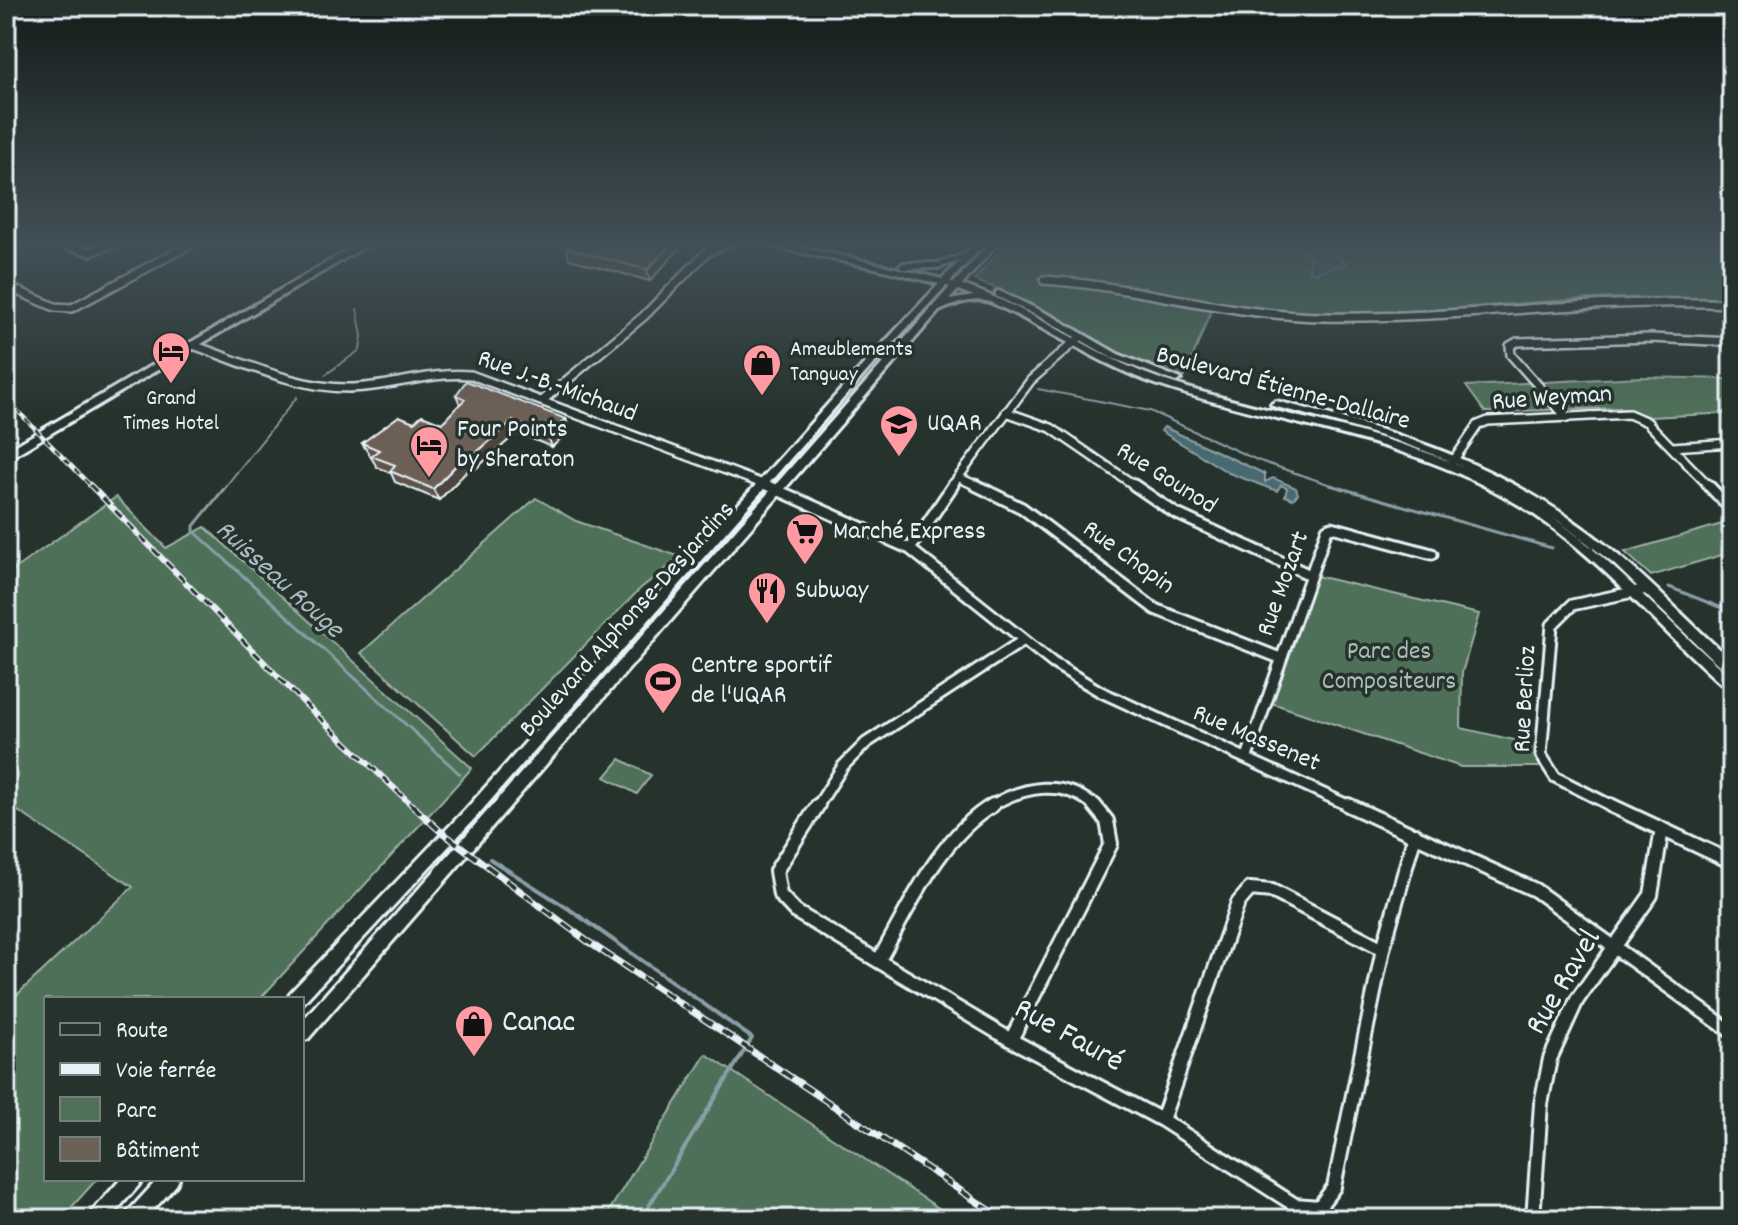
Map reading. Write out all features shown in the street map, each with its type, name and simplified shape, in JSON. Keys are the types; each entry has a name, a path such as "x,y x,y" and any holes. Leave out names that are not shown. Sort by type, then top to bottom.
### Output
{"main road":[{"path":"6,456 269,300"},
{"name":"Boulevard Alphonse-Desjardins","path":"304,1031 935,300"},
{"name":"Boulevard Alphonse-Desjardins","path":"298,997 933,312 940,300"},
{"path":"933,312 960,300"},
{"name":"Boulevard Étienne-Dallaire","path":"993,300 1077,340"},
{"name":"Boulevard Étienne-Dallaire","path":"1009,300 1029,307 1116,366 1165,384 1454,460 1552,510 1647,589 1732,669"},
{"name":"Boulevard Étienne-Dallaire","path":"1454,460 1545,517 1732,685"},
{"path":"97,1219 131,1181"},
{"path":"133,1219 168,1181"}],"street":[{"path":"39,300 55,307 72,308 87,300"},
{"path":"542,401 660,300"},
{"path":"1194,300 1315,317 1374,317 1659,301 1732,304"},
{"path":"1567,418 1511,355 1510,346 1517,342 1603,339 1732,342"},
{"path":"910,549 1037,373 1077,340"},
{"name":"Rue J.-B.-Michaud","path":"193,345 332,387 365,387 459,373 771,487"},
{"name":"Rue Gounod","path":"1006,412 1051,428 1175,513 1308,574"},
{"name":"Rue Weyman","path":"1454,460 1482,422 1637,416 1672,447 1732,510"},
{"path":"1672,447 1732,443"},
{"name":"Rue Chopin","path":"960,478 1022,508 1155,609 1280,658"},
{"name":"Rue Massenet","path":"771,487 910,549 1024,640 1101,692 1535,890 1732,1032"},
{"name":"Rue Mozart","path":"1247,757 1308,574 1327,529 1332,527 1432,554"},
{"name":"Rue Berlioz","path":"1647,589 1572,605 1552,625 1541,755 1555,777 1732,862"},
{"name":"Rue Fauré","path":"1024,640 866,743 843,766 776,871 780,895 796,912 1011,1040 1162,1120 1295,1205 1319,1207 1334,1187 1383,949 1415,834"},
{"path":"879,960 954,839 971,821 1022,787 1059,786 1085,798 1106,817 1112,831 1111,844 1011,1040"},
{"name":"Rue Ravel","path":"1533,1219 1541,1112 1550,1057 1559,1034 1652,893 1662,829"},
{"path":"1162,1120 1238,903 1250,889 1272,891 1383,949"}],"green space":[{"path":"1010,300 1568,300 1343,313 1279,311 1214,304 1183,381 1128,362"},
{"path":"1641,377 1732,379 1732,413 1650,417 1620,408 1485,412 1466,386"},
{"path":"116,497 166,548 205,527 472,768 262,997 44,997 44,1181 95,1181 61,1219 16,1219 6,1210 6,1005 133,887 6,803 6,575"},
{"path":"536,498 576,521 681,557 641,588 476,756 361,653"},
{"path":"1732,521 1732,552 1651,576 1625,552"},
{"name":"Parc des Compositeurs","path":"1308,574 1479,614 1462,673 1461,728 1541,746 1546,767 1461,767 1266,701"},
{"path":"620,759 651,775 637,794 605,777"},
{"path":"706,1054 955,1219 604,1219"}],"water":[{"path":"1164,427 1265,474 1265,482 1273,478 1296,488 1298,494 1293,499 1285,496 1287,488 1281,485 1277,491 1229,473 1161,431"}],"building":[{"path":"466,381 566,419 548,436 513,421 470,458 465,456 433,489 390,471 395,465 371,456 379,450 362,443 399,416 414,422 422,415 442,423 465,399 456,395"}],"waterway":[{"name":"Ruisseau Rouge","path":"325,375 360,350 362,336 357,309"},
{"path":"1038,389 1150,411 1257,460 1337,487"},
{"name":"Ruisseau Rouge","path":"225,487 297,397"},
{"name":"Ruisseau Rouge","path":"227,485 194,526 194,531 460,774"},
{"path":"1330,485 1337,487"},
{"path":"1337,487 1552,548"},
{"path":"1669,587 1732,612"},
{"name":"Ruisseau Rouge","path":"490,859 569,909 752,1038 641,1219"}],"railway":[{"path":"6,399 92,487"},
{"path":"90,485 304,703 414,807"},
{"path":"412,805 439,830 587,941 1003,1219"}],"place":[{"name":"Grand Times Hotel","path":"171,385"},
{"name":"Ameublements Tanguay","path":"762,397"},
{"name":"UQAR","path":"899,458"},
{"name":"Four Points by Sheraton","path":"429,479"},
{"name":"Marché Express","path":"805,566"},
{"name":"Subway","path":"767,625"},
{"name":"Centre sportif de l'UQAR","path":"663,715"},
{"name":"Canac","path":"474,1058"}]}
